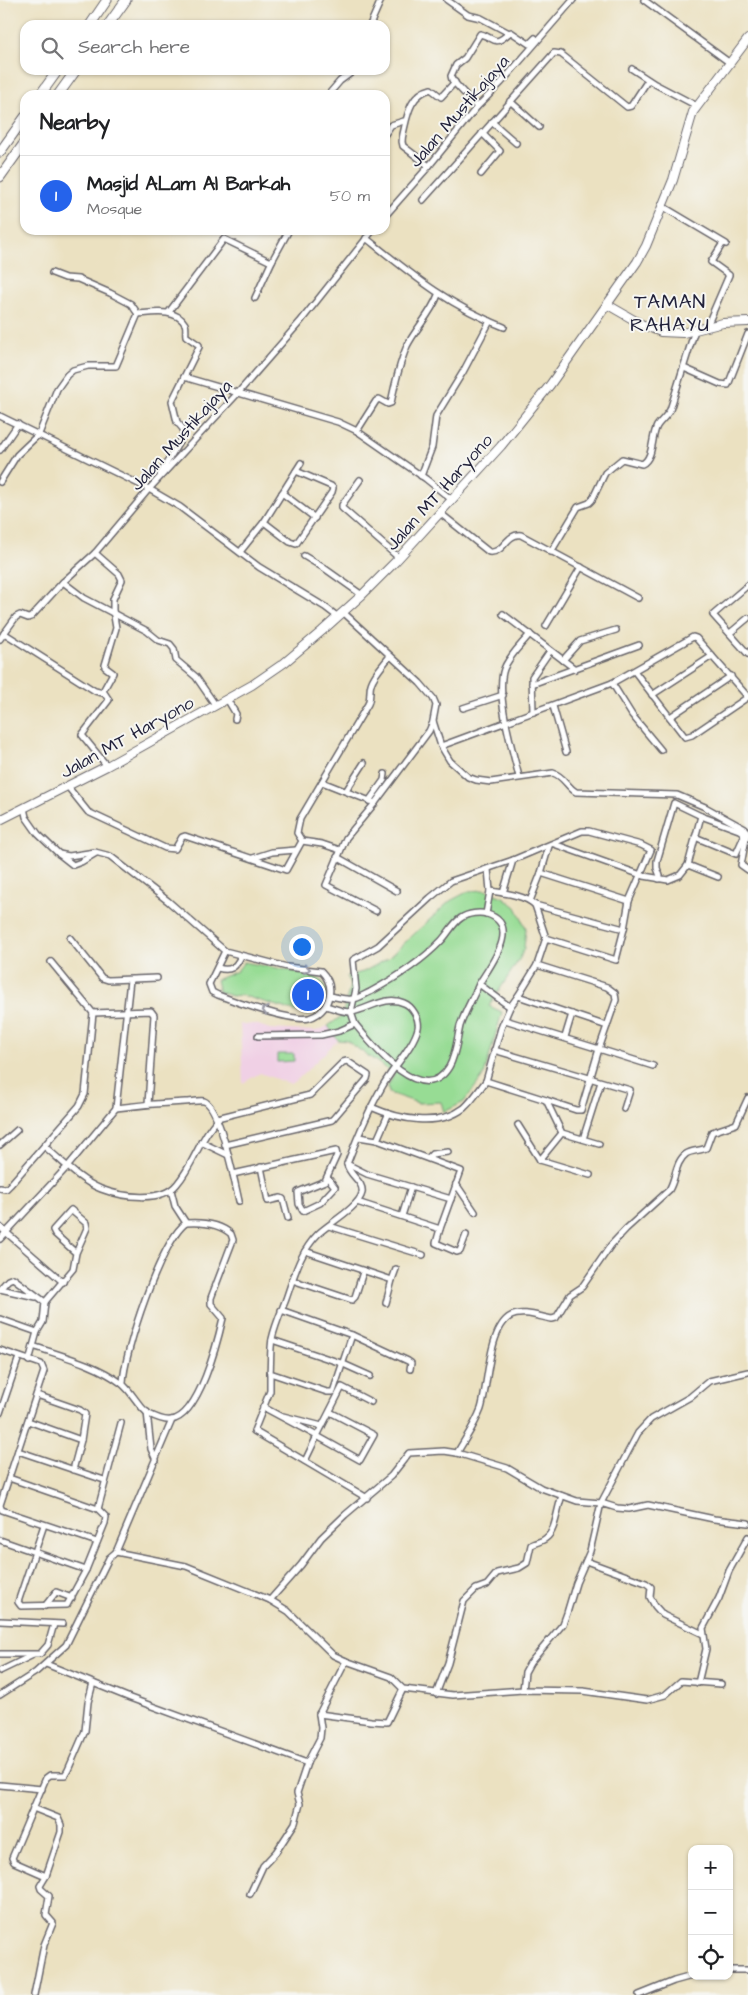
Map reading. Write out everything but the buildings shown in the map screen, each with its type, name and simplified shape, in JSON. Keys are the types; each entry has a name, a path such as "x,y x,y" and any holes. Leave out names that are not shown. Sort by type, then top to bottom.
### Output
{"highway":[{"path":"93,20 107,0"},
{"path":"112,20 126,0"},
{"path":"44,90 54,75"},
{"path":"62,90 72,75"},
{"path":"0,152 20,124"},
{"path":"0,177 20,149"}],"main road":[{"name":"Jalan MT Haryono","path":"0,820 68,787 227,700 284,663 362,595 399,558 526,416 608,305 642,255 675,174 693,112 748,39"},
{"path":"608,305 652,329 670,333 695,330 723,323 748,322"}],"street":[{"path":"372,20 381,0"},
{"path":"447,0 468,16 478,16 529,44 572,0"},
{"name":"Jalan Mustikajaya","path":"390,210 477,107 501,84 572,0"},
{"path":"644,0 730,63"},
{"path":"477,107 451,78 453,70 480,34 495,42 500,41 508,33"},
{"path":"423,200 556,52 561,54 627,108 631,106 648,80"},
{"path":"632,69 648,80 697,106"},
{"path":"332,90 348,75"},
{"path":"429,166 402,146 404,122 410,106 425,90 430,89 441,97 455,82"},
{"path":"510,101 539,128"},
{"path":"390,126 404,122"},
{"path":"492,122 516,143"},
{"path":"481,174 500,151 482,133"},
{"path":"662,206 725,244 711,262 728,272 728,275 707,326"},
{"path":"255,298 286,235"},
{"name":"Jalan Mustikajaya","path":"0,639 16,617 20,614 28,618 31,617 63,582 95,552 149,489 238,393 300,322 369,235"},
{"path":"366,238 438,295 504,327"},
{"path":"169,312 224,239 269,262 272,261"},
{"path":"52,273 65,278 78,279 117,297 131,304 138,314"},
{"path":"357,431 379,399 388,404 391,403 399,365 408,346 425,322 438,295"},
{"path":"138,314 169,312 182,320 186,327 186,336 199,345 172,402 177,422 183,429 184,434 157,481"},
{"path":"0,482 17,455 39,434 57,389 73,370 88,366 116,366 138,314"},
{"path":"421,476 432,447 436,416 463,372 490,321"},
{"path":"551,552 578,507 589,503 610,467 622,459 642,464 647,460 657,426 665,419 670,410 695,330"},
{"path":"684,368 720,384 728,385 748,334"},
{"path":"184,377 338,422 357,431 452,500"},
{"path":"0,416 149,489 180,507 259,567 325,607 341,614 420,683 433,698 436,705 429,732 375,803 353,827 340,850 326,885 376,911"},
{"path":"0,450 18,424"},
{"path":"240,552 264,522 301,462"},
{"path":"264,522 296,544 334,488 296,471"},
{"path":"360,480 342,504 342,508 399,558"},
{"path":"282,493 315,518"},
{"path":"440,513 489,552 499,550 510,538 517,534 638,598"},
{"path":"95,552 119,574 122,580 113,599 116,628 105,665 113,673 103,693"},
{"path":"304,556 362,595"},
{"path":"546,626 581,567"},
{"path":"63,582 84,598 148,631 158,640 170,644 174,649 176,660 196,677 216,706"},
{"path":"747,652 713,615 748,585"},
{"path":"503,614 575,669"},
{"path":"730,633 748,618"},
{"path":"563,660 580,641 616,630"},
{"path":"4,633 95,691 103,693 109,700 82,735 107,766"},
{"path":"519,777 503,708 502,677 504,669 530,634"},
{"path":"441,746 612,684 693,637 747,695 747,698 692,735 684,737 635,672"},
{"path":"532,684 639,645"},
{"path":"533,712 532,677 550,650"},
{"path":"302,842 297,834 300,819 368,704 371,683 390,656"},
{"path":"652,694 712,656"},
{"path":"670,717 730,676"},
{"path":"612,684 632,715 661,750"},
{"path":"463,708 503,695"},
{"path":"227,700 236,714 235,719"},
{"path":"553,706 566,752"},
{"path":"433,721 441,746 450,761 468,777 476,780 491,782 554,773 560,775 572,790 576,792 677,795 705,807 745,828 747,833 742,865 748,870"},
{"path":"346,791 364,763"},
{"path":"369,801 384,780 385,774"},
{"path":"322,782 375,803"},
{"path":"68,787 88,812 164,848 175,849 182,837 185,836 286,870 302,842"},
{"path":"659,879 660,873 657,868 657,861 674,803 701,816 739,830 744,836 736,854 695,837"},
{"path":"24,808 26,817 38,834 73,865 97,852"},
{"path":"551,845 642,875 659,879 674,879 688,865 701,816"},
{"path":"330,996 354,1000 390,981 412,966 441,941 461,918 469,914 486,914 494,917 502,928 503,941 498,954 479,984 461,1025 450,1065 443,1075 435,1080 418,1079 405,1074 366,1038 356,1024 351,1012 354,1000 356,989 353,960 378,946 451,881 513,860 573,834 589,831 641,845 651,850 642,875 629,901 616,960 546,938"},
{"path":"302,842 322,844 340,850"},
{"path":"530,901 551,845"},
{"path":"253,858 272,852 296,850"},
{"path":"59,854 69,856 97,852 110,856 128,868 225,951 287,967 320,971 330,984 330,996 326,1006 316,1015 300,1018 276,1014 212,992 210,988 212,976 218,968 225,951"},
{"path":"337,858 397,891"},
{"path":"502,893 513,860"},
{"path":"688,865 718,877"},
{"path":"486,914 490,891 488,869"},
{"path":"541,873 629,901"},
{"path":"490,891 624,929"},
{"path":"371,1107 388,1115 421,1119 443,1117 454,1114 464,1108 474,1097 486,1081 494,1050 510,1007 537,965 546,938 535,905"},
{"path":"70,938 102,978 108,980 157,978"},
{"path":"218,968 227,970 233,968 237,965 241,956"},
{"path":"0,1188 6,1189 10,1185 79,1106 85,1094 93,1013 51,962"},
{"path":"486,1081 581,1110 598,1048 616,1000 615,992 611,989 537,965"},
{"path":"0,1239 68,1166 116,1108 130,980"},
{"path":"479,984 510,1007"},
{"path":"518,996 607,1026"},
{"path":"326,1006 351,1012 374,1004 394,1000 404,1003 412,1009 417,1018 418,1027 414,1038 371,1107 348,1164 350,1173 361,1183"},
{"path":"93,1013 151,1011 154,1015 148,1104"},
{"path":"565,1037 572,1014"},
{"path":"505,1020 565,1037 653,1066"},
{"path":"258,1036 321,1035 339,1031 356,1024"},
{"path":"494,1050 630,1090 624,1109"},
{"path":"44,1146 82,1178 101,1189 147,1197 170,1190 177,1184 194,1157 206,1132 217,1119 310,1095 343,1062 347,1061 368,1075 367,1079 332,1120 225,1145"},
{"path":"583,1139 601,1082"},
{"path":"457,1453 471,1431 481,1408 488,1361 498,1332 506,1319 513,1314 556,1318 565,1301 582,1287 611,1246 626,1229 669,1190 676,1168 684,1156 690,1152 706,1148 712,1132 729,1128 736,1124 748,1098"},
{"path":"546,1100 562,1133 599,1144"},
{"path":"116,1108 204,1101 213,1109 217,1119 239,1201"},
{"path":"377,1140 388,1115"},
{"path":"518,1125 540,1160 590,1175"},
{"path":"0,1145 17,1130"},
{"path":"540,1160 562,1133"},
{"path":"359,1137 377,1140 461,1170 436,1243 457,1252 460,1251 466,1235"},
{"path":"201,1142 228,1155"},
{"path":"233,1174 336,1151 337,1155 328,1178 322,1184 299,1190 299,1204 303,1211 320,1203 334,1187 328,1178"},
{"path":"428,1158 432,1154 448,1152"},
{"path":"348,1164 367,1174 451,1200"},
{"path":"261,1167 268,1201 283,1199 288,1218"},
{"path":"367,1174 361,1183 362,1192 357,1202 317,1235 298,1264 272,1340 270,1390 254,1431 367,1498"},
{"path":"456,1184 475,1212"},
{"path":"402,1216 411,1187"},
{"path":"170,1190 175,1206 186,1223"},
{"path":"357,1202 440,1229"},
{"path":"29,1360 37,1332 43,1322 45,1302 74,1269 76,1253 87,1228 86,1223 71,1210 54,1227 53,1232 76,1253"},
{"path":"122,1383 128,1352 149,1287 172,1243 186,1223"},
{"path":"33,1346 104,1372 122,1383 147,1412 159,1418 172,1420 180,1416 189,1407 205,1379 212,1360 222,1318 211,1304 211,1298 233,1240 231,1234 220,1227 201,1223 186,1223"},
{"path":"0,1226 63,1282"},
{"path":"329,1226 423,1255"},
{"path":"305,1252 392,1280"},
{"path":"386,1303 396,1269"},
{"path":"292,1280 352,1300 355,1297 363,1272"},
{"path":"37,1297 0,1289 8,1280 13,1278 45,1302"},
{"path":"281,1310 352,1335 408,1361 410,1369"},
{"path":"0,1319 37,1332"},
{"path":"270,1373 331,1393 335,1390 341,1363 352,1335"},
{"path":"272,1340 341,1363 370,1376"},
{"path":"0,1350 29,1360 43,1367 44,1371 0,1506 2,1510 97,1542"},
{"path":"0,1412 19,1357"},
{"path":"523,1690 525,1672 530,1663 563,1624 586,1560 601,1503 638,1433 651,1419 690,1397 709,1381 748,1372"},
{"path":"305,1461 342,1387 371,1402"},
{"path":"37,1395 83,1412 85,1419 73,1470"},
{"path":"263,1407 360,1460 374,1435 330,1412"},
{"path":"147,1412 151,1449 156,1460"},
{"path":"275,1414 322,1426"},
{"path":"0,1696 36,1672 66,1645 104,1566 111,1555 116,1552 172,1420"},
{"path":"28,1421 81,1440"},
{"path":"98,1509 104,1480 121,1423"},
{"path":"18,1451 104,1480"},
{"path":"270,1600 301,1565 321,1538 391,1476 408,1453 444,1451 457,1453 507,1468 526,1481 577,1501 601,1503 617,1508 629,1509 648,1505 714,1519 748,1523"},
{"path":"9,1478 98,1509 106,1520 86,1570 72,1598 65,1606 21,1606 18,1603 44,1525"},
{"path":"436,1694 448,1663 464,1601 476,1589 488,1585 497,1573 519,1568 527,1563 531,1545 545,1540 553,1529 562,1496"},
{"path":"698,1683 706,1649 703,1628 719,1598 729,1571 748,1537"},
{"path":"0,1540 86,1570"},
{"path":"116,1552 186,1566 270,1600 288,1611 333,1655 391,1677 403,1689 436,1694 523,1690 583,1691 647,1700 665,1696 681,1681 721,1684"},
{"path":"586,1560 649,1585 652,1589 650,1597 660,1612 704,1634"},
{"path":"45,1606 56,1592 72,1598"},
{"path":"0,1621 63,1624"},
{"path":"0,1654 40,1654 48,1645 54,1624"},
{"path":"0,1671 32,1655"},
{"path":"250,1894 263,1866 276,1852 295,1822 300,1804 297,1793 307,1763 320,1738 322,1728 319,1714 346,1661"},
{"path":"46,1664 307,1763"},
{"path":"46,1876 14,1862 12,1858 47,1776 60,1777 65,1775 68,1770 84,1731 93,1683"},
{"path":"319,1714 386,1722 389,1721 403,1689"},
{"path":"0,1785 42,1789"},
{"path":"33,1808 58,1818 61,1825 61,1832 46,1876 40,1886 49,1896 46,1915 54,1922 44,1945 34,1995"},
{"path":"733,1970 748,1970"},
{"path":"639,1995 688,1977"}],"shaded area":[{"path":"240,1024 255,1024 270,1029 316,1031 328,1026 338,1040 298,1079 290,1084 260,1073 243,1083"}],"green space":[{"path":"485,890 503,897 516,907 526,928 524,948 520,958 489,1006 502,1012 484,1075 464,1102 444,1112 441,1102 418,1103 389,1093 388,1086 394,1074 347,1041 338,1040 328,1026 342,1016 350,986 347,976 363,972 387,959 450,901 469,891"},
{"path":"244,962 315,977 324,985 326,991 325,1002 318,1010 307,1015 241,995 232,996 219,992 216,980 237,971"},
{"path":"277,1054 294,1054 294,1061 277,1062"}],"place":[{"name":"Masjid ALam Al Barkah","path":"308,995"}],"district":[{"name":"TAMAN RAHAYU","path":"670,312"}]}
